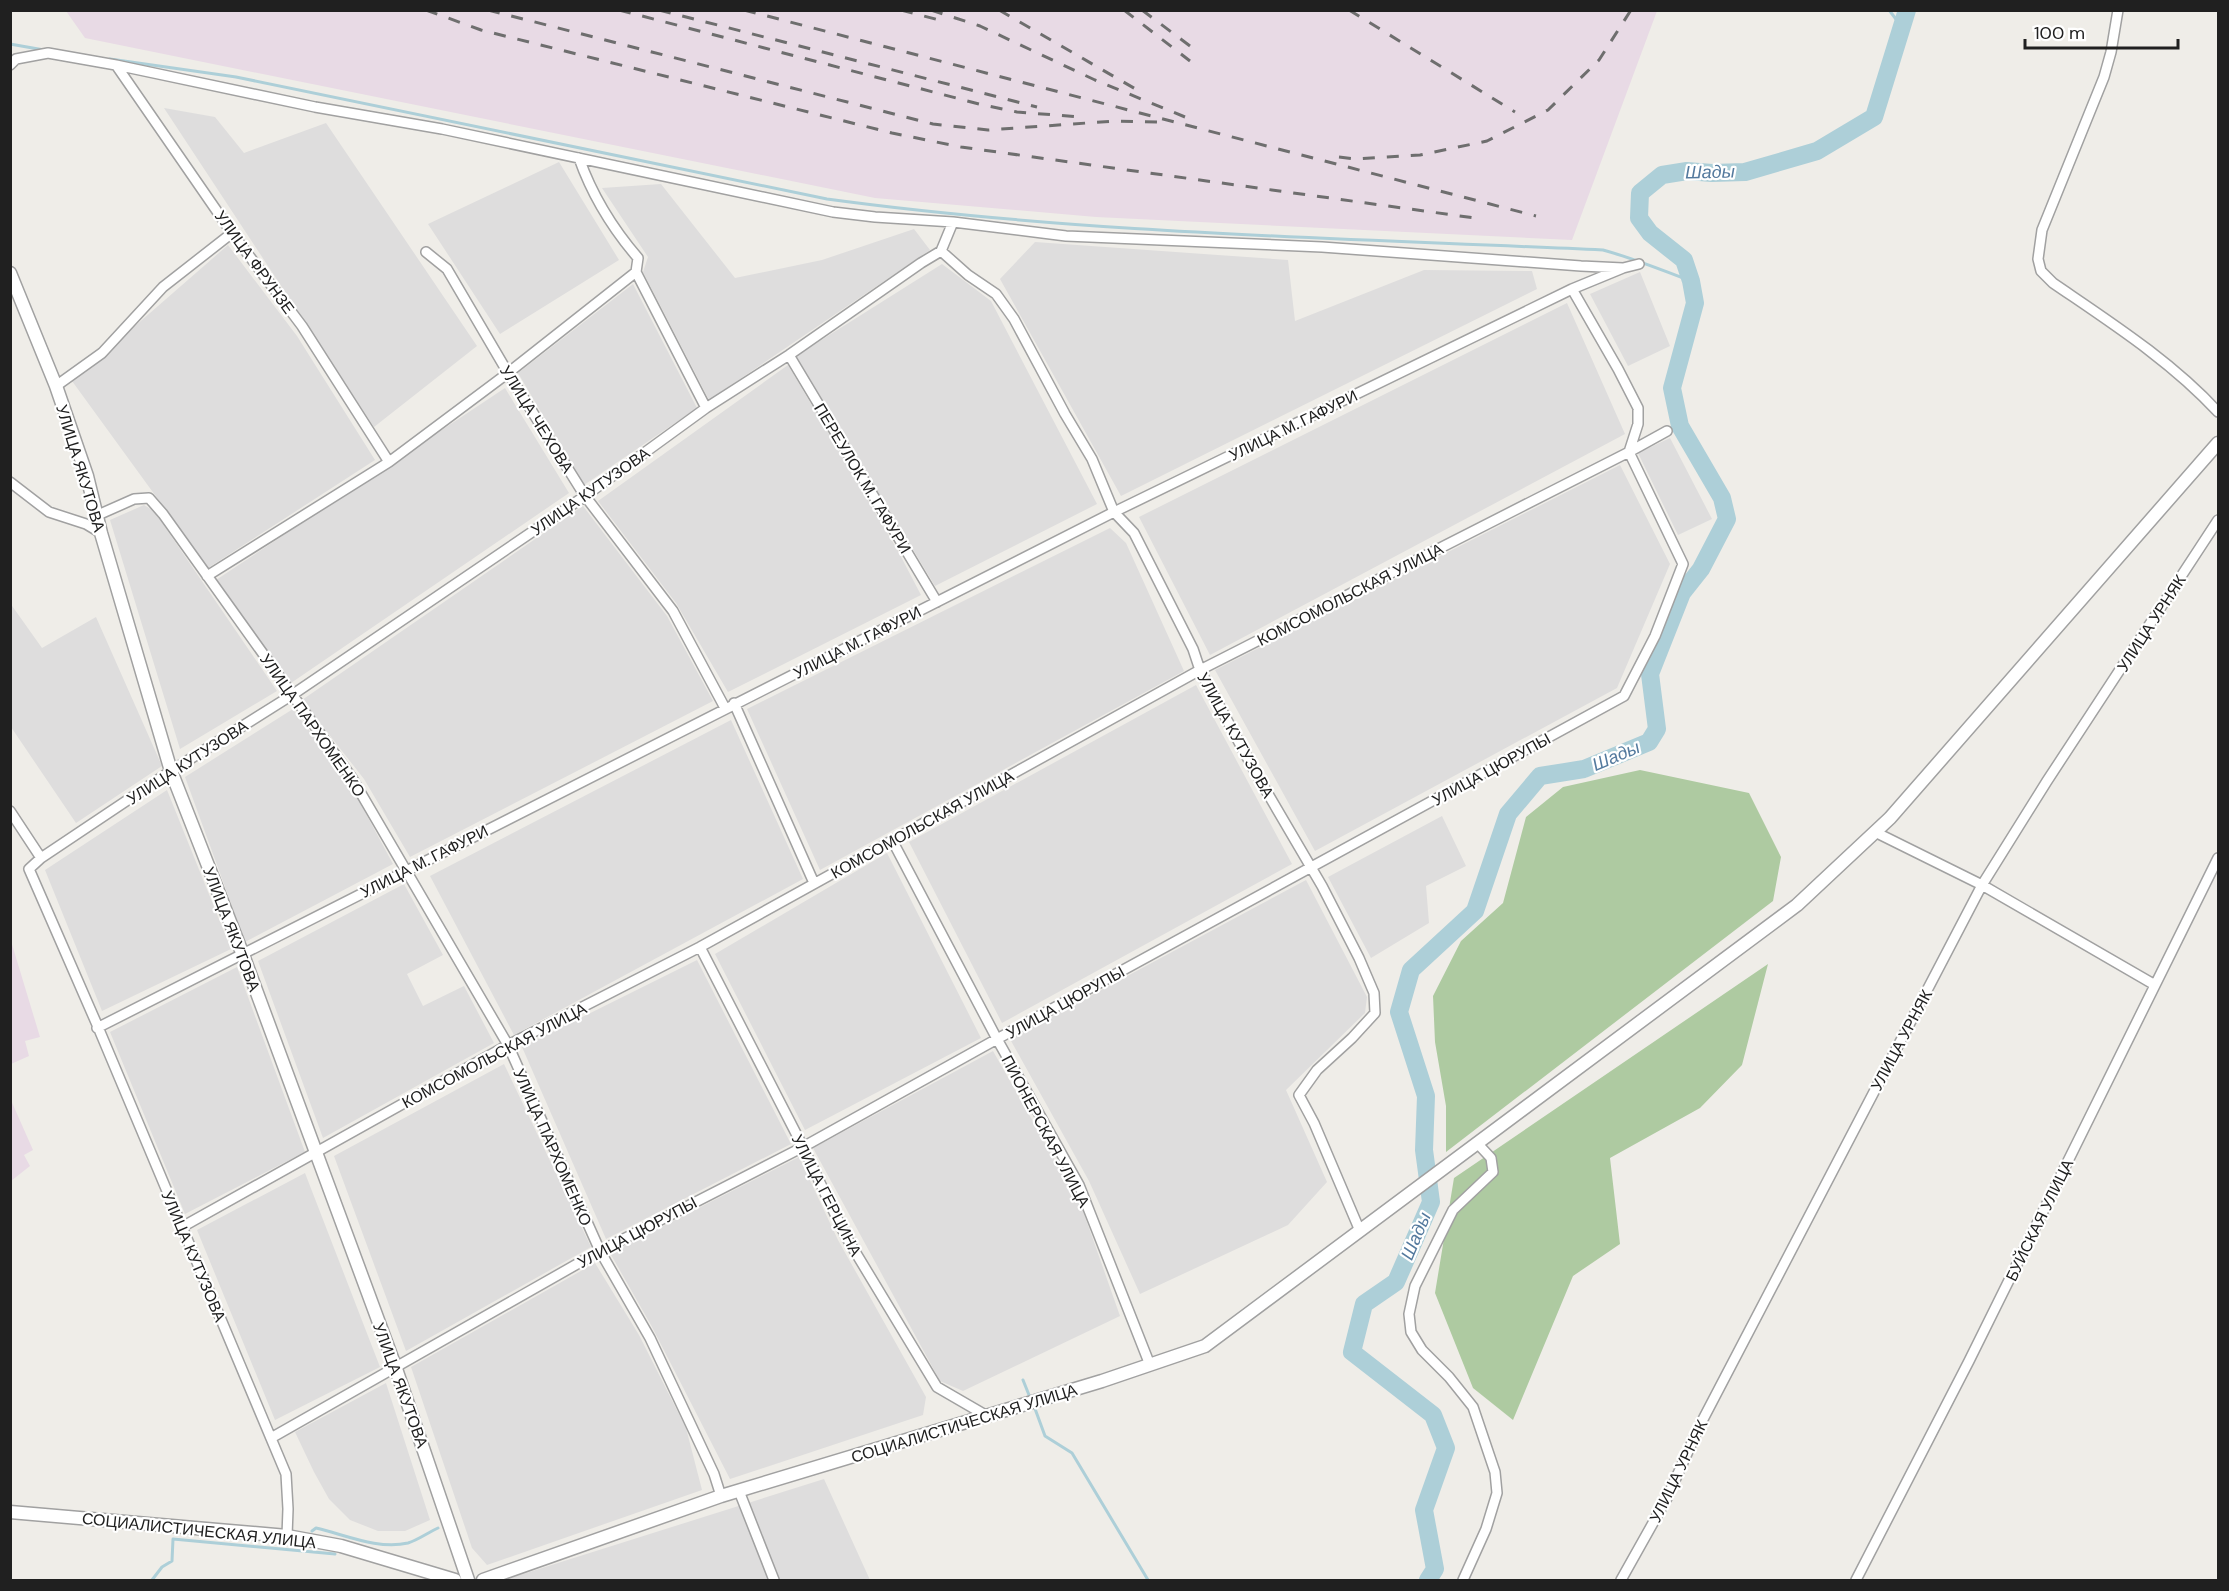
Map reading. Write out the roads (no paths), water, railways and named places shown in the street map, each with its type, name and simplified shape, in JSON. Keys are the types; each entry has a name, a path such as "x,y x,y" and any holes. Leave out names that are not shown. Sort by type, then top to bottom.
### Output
{"street":[{"path":"2118,10 2104,77 2042,230 2038,259 2041,271 2053,283 2149,351 2200,392 2218,412"},
{"path":"10,65 16,59 48,53 116,65 315,107 442,129 833,212 953,222 1066,236 1322,247 1623,268 1639,264"},
{"name":"УЛИЦА ФРУНЗЕ","path":"116,65 232,233 302,326 389,462"},
{"path":"579,158 593,193 621,239 638,258 636,272 706,408"},
{"path":"940,251 953,222"},
{"path":"56,386 102,353 163,287 232,233"},
{"name":"УЛИЦА КУТУЗОВА","path":"287,1536 286,1474 29,869 41,858 171,771 292,695 585,495 706,408 789,355 940,251 968,275 996,294 1014,319 1092,459 1114,512 1134,533 1193,649 1200,669 1254,770 1311,867 1359,958 1374,993 1375,1013 1317,1070 1299,1095 1314,1123 1360,1231"},
{"name":"УЛИЦА ЧЕХОВА","path":"426,252 447,269 508,373 585,495 673,611 730,706 814,883"},
{"name":"УЛИЦА М. ГАФУРИ","path":"97,1028 243,955 406,869 1114,512 1572,289 1623,268"},
{"path":"207,576 389,462 508,373 636,272"},
{"name":"УЛИЦА ЯКУТОВА","path":"11,278 56,386 87,476 171,771 243,955 314,1153 395,1366 468,1581"},
{"path":"1572,289 1638,408 1638,424 1629,452"},
{"name":"ПЕРЕУЛОК М. ГАФУРИ","path":"789,355 937,602"},
{"name":"КОМСОМОЛЬСКАЯ УЛИЦА","path":"182,1227 508,1045 700,947 1200,669 1667,431"},
{"name":"СОЦИАЛИСТИЧЕСКАЯ УЛИЦА","path":"483,1581 721,1496 987,1416 1205,1346 1797,905 1876,833 2218,443"},
{"name":"УЛИЦА ЦЮРУПЫ","path":"271,1438 600,1251 803,1147 1624,696 1655,636 1683,564 1629,452"},
{"path":"10,482 49,512 86,524 102,533"},
{"name":"УЛИЦА ПАРХОМЕНКО","path":"98,515 134,499 149,498 163,514 352,778 508,1045 600,1251 650,1338 714,1474 721,1496"},
{"name":"УЛИЦА УРНЯК","path":"1620,1581 1667,1498 1699,1427 1982,885 2053,771 2218,520"},
{"path":"10,811 41,858"},
{"path":"1876,833 1982,885 2155,985"},
{"name":"ПИОНЕРСКАЯ УЛИЦА","path":"892,840 997,1039 1078,1185 1150,1365"},
{"name":"БУЙСКАЯ УЛИЦА","path":"1856,1581 1969,1361 2218,858"},
{"name":"УЛИЦА ГЕРЦИНА","path":"700,947 803,1147 845,1235 937,1387 987,1416"},
{"path":"1463,1581 1486,1530 1497,1493 1496,1472 1473,1407 1449,1377 1422,1350 1411,1332 1409,1314 1415,1286 1453,1210 1493,1172 1491,1158 1477,1143"},
{"path":"739,1491 774,1581"},
{"name":"СОЦИАЛИСТИЧЕСКАЯ УЛИЦА","path":"10,1512 287,1536 341,1546 455,1581"}],"waterway":[{"path":"1889,10 1902,27"},
{"name":"Шады","path":"1428,1580 1435,1569 1424,1510 1446,1448 1433,1415 1352,1352 1364,1304 1396,1282 1431,1202 1424,1150 1426,1096 1399,1012 1411,970 1475,911 1508,814 1540,776 1584,769 1649,742 1657,729 1650,674 1682,593 1701,569 1727,519 1722,498 1680,426 1672,388 1695,303 1691,281 1684,260 1650,233 1639,218 1640,193 1662,175 1687,171 1745,172 1817,151 1874,117 1907,10"},
{"path":"10,44 44,50"},
{"path":"110,59 236,77 827,199 924,211 1117,227 1311,238 1603,250 1691,281"},
{"path":"1023,1380 1031,1400"},
{"path":"1034,1406 1045,1436 1072,1453 1148,1580"},
{"path":"312,1531 316,1528 362,1541 397,1545 412,1542 438,1528"},
{"path":"152,1580 162,1567 172,1561 173,1539 335,1554"}],"railway":[{"path":"426,10 481,30 892,133 961,147 1482,219"},
{"path":"488,10 933,124 988,130 1115,121 1157,122"},
{"path":"619,10 979,104 1017,112 1080,117"},
{"path":"659,10 1037,107"},
{"path":"744,10 1536,216"},
{"path":"901,10 939,20"},
{"path":"931,10 980,26 1095,80 1185,117"},
{"path":"999,10 1139,91"},
{"path":"1124,10 1190,61"},
{"path":"1142,10 1190,46"},
{"path":"1349,10 1515,112"},
{"path":"1339,157 1355,159 1420,155 1487,141 1548,110 1599,60 1631,10"}]}
